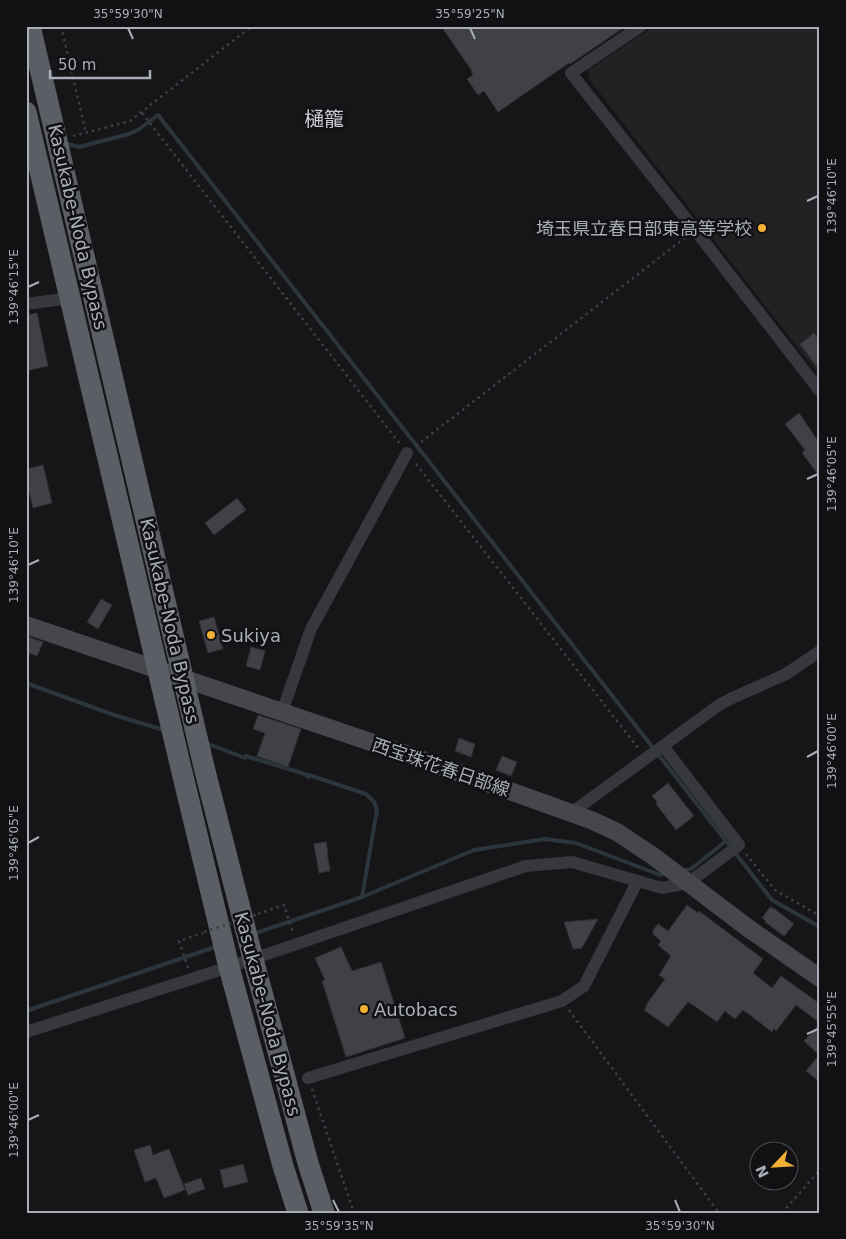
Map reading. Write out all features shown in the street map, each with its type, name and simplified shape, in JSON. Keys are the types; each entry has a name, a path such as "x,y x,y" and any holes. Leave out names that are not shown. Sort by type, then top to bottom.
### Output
{"highway":[{"name":"Kasukabe-Noda Bypass","path":"30,26 204,766 253,959 308,1163 324,1213"},
{"name":"Kasukabe-Noda Bypass","path":"26,112 229,967 282,1166 298,1213"}],"main road":[{"name":"西宝珠花春日部線","path":"26,625 591,820 617,832 666,865 748,928 820,978"}],"street":[{"path":"640,26 571,73 820,391"},
{"path":"26,304 70,298"},
{"path":"282,712 311,629 407,453"},
{"path":"571,813 719,705 786,674 820,650"},
{"path":"26,1032 229,967 526,866 572,862 662,888 685,881 739,844 663,746"},
{"path":"308,1078 562,1001 584,986 637,882"}],"path":[{"path":"61,26 86,133"},
{"path":"56,136 72,136 130,121 252,26"},
{"path":"142,113 646,758"},
{"path":"407,453 695,230"},
{"path":"739,844 775,890 820,916"},
{"path":"192,979 179,941 284,905 297,944"},
{"path":"562,1001 719,1213"},
{"path":"308,1078 354,1213"},
{"path":"782,1213 820,1170"}],"shaded area":[{"name":"埼玉県立春日部東高等学校","path":"654,26 820,26 820,376 589,79 588,70"}],"building":[{"path":"441,26 626,26 498,112 484,91 478,95 467,79 473,75 472,71"},
{"path":"37,313 48,366 26,371 26,315"},
{"path":"814,333 820,341 820,371 800,344"},
{"path":"799,413 820,444 820,477 802,453 805,450 785,424"},
{"path":"43,465 52,503 33,508 26,479 26,469"},
{"path":"237,498 246,510 214,535 205,523"},
{"path":"101,599 112,605 98,629 87,622"},
{"name":"Sukiya","path":"214,617 223,649 208,653 199,621"},
{"path":"26,636 43,642 37,656 26,652"},
{"path":"251,647 265,651 260,670 246,666"},
{"path":"258,715 301,729 288,767 257,756 265,733 253,729"},
{"path":"459,738 475,744 471,757 455,751"},
{"path":"502,756 517,762 511,776 496,770"},
{"path":"668,783 694,816 676,830 652,796"},
{"path":"326,842 330,871 319,873 314,844"},
{"path":"687,905 698,913 699,911 763,959 753,973 772,988 781,976 820,1004 820,1023 796,1005 776,1031 774,1028 772,1032 743,1010 735,1019 725,1011 717,1022 688,1002 668,1027 644,1010 665,979 659,975 671,956 658,945 661,941 653,934 653,930 658,924 668,931"},
{"path":"770,907 794,924 784,936 762,918"},
{"path":"598,919 582,948 573,949 564,922"},
{"name":"Autobacs","path":"341,947 352,971 381,962 405,1038 346,1057 322,981 325,980 315,958"},
{"path":"820,1024 820,1082 806,1071 819,1055 804,1041"},
{"path":"150,1145 153,1155 169,1149 185,1190 164,1198 156,1178 145,1182 134,1150"},
{"path":"243,1164 248,1182 224,1188 220,1170"},
{"path":"201,1178 205,1189 188,1195 184,1184"}],"waterway":[{"path":"64,143 79,147 129,134 138,130 158,115 772,900 820,927"},
{"path":"26,683 114,715 164,730"},
{"path":"206,743 245,758 246,756 366,794 374,802 377,810 362,897"},
{"path":"253,934 362,897 474,850 545,839 576,843 660,875 666,873"},
{"path":"683,870 691,869 726,841"},
{"path":"26,1011 218,946"}],"place":[{"name":"埼玉県立春日部東高等学校","path":"762,228"},
{"name":"Sukiya","path":"211,635"},
{"name":"Autobacs","path":"364,1009"}],"district":[{"name":"樋籠","path":"324,119"}]}
